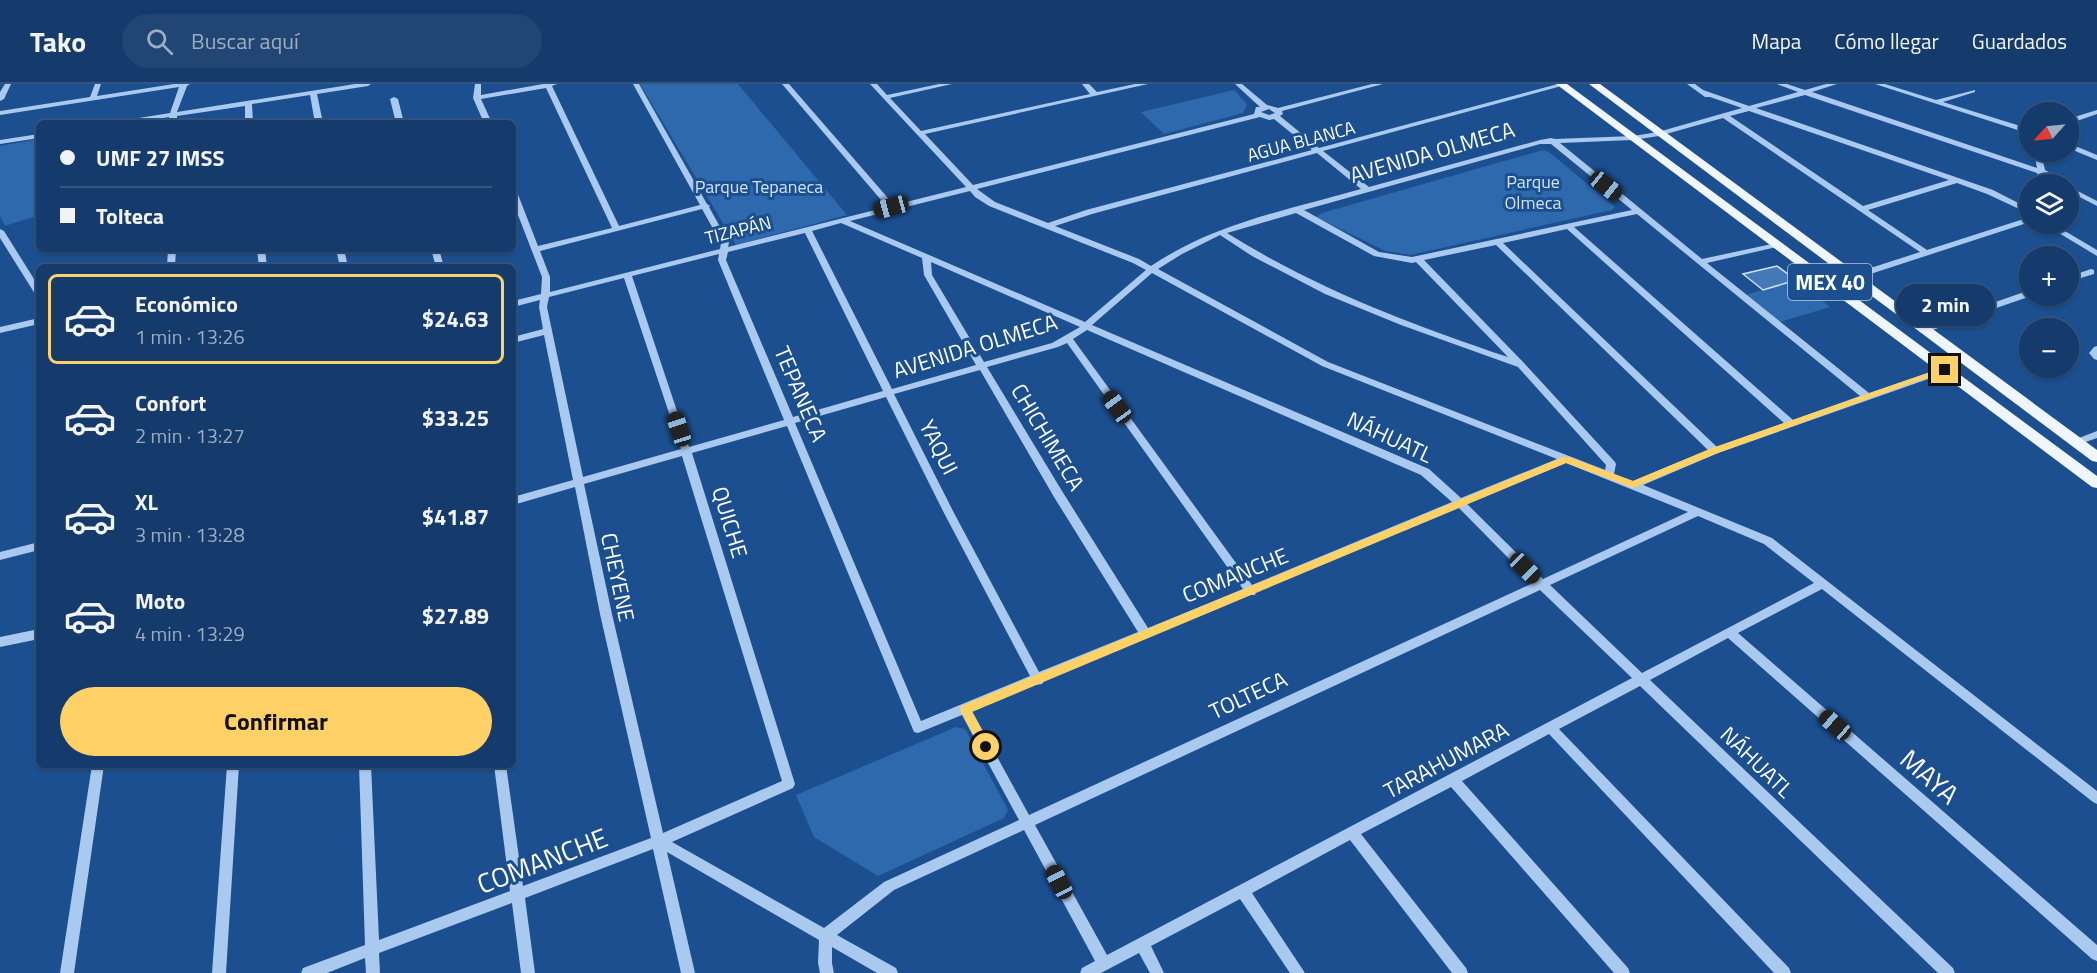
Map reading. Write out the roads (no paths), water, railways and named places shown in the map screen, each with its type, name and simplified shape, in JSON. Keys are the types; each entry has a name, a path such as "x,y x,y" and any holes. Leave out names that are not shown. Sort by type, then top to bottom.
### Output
{"main road":[{"name":"MEX 40","path":"1562,84 2097,483"},
{"name":"MEX 40","path":"1594,84 2097,457"}],"street":[{"path":"0,99 8,84"},
{"path":"93,98 98,84"},
{"path":"0,113 185,84 173,119"},
{"path":"173,119 248,103 368,84"},
{"path":"478,84 477,98 487,120"},
{"path":"477,98 551,84 616,228"},
{"name":"TEPANECA","path":"636,84 725,243 722,260 918,728"},
{"path":"784,84 891,207"},
{"path":"873,84 971,188 992,204 1123,255 1325,364 1633,484 1768,541 2097,798"},
{"path":"886,97 950,84"},
{"path":"1085,84 1095,95"},
{"path":"921,133 1144,84"},
{"path":"1238,84 1265,107 1277,113 1318,152 1367,190"},
{"path":"1265,107 1257,111 1259,115 1266,118 1380,84"},
{"name":"AGUA BLANCA","path":"1048,226 1089,212 1318,152 1562,84"},
{"path":"1690,84 1728,114 1925,252"},
{"path":"1780,84 2046,174"},
{"name":"AVENIDA OLMECA","path":"516,500 791,422 1069,339 1088,326 1132,284 1152,270 1220,232 1551,140 1633,138 1659,134 1834,84"},
{"path":"1878,84 2019,128"},
{"path":"1936,102 1973,91"},
{"path":"1702,92 1990,192 2019,206"},
{"path":"314,93 318,120"},
{"path":"394,99 399,120"},
{"path":"248,103 249,120"},
{"path":"2079,118 2097,112"},
{"name":"TIZAPÁN","path":"516,303 1259,115"},
{"path":"0,142 36,136"},
{"path":"1551,140 1866,397"},
{"path":"2079,150 2097,158"},
{"path":"2040,162 2042,172"},
{"path":"1863,209 1955,181"},
{"path":"2079,194 2097,204"},
{"name":"CHEYENE","path":"516,199 546,277 547,288 543,307 578,483 688,973"},
{"path":"537,249 706,206"},
{"path":"1297,210 1377,254 1400,260 1419,260 1638,211"},
{"name":"NÁHUATL","path":"840,220 1425,472 1948,973"},
{"path":"1852,277 2019,222"},
{"path":"1568,226 1791,424"},
{"name":"YAQUI","path":"807,229 949,513 1038,681"},
{"path":"0,231 36,289"},
{"path":"1220,232 1279,267 1355,306 1521,365"},
{"path":"2064,234 2097,255"},
{"path":"1499,243 1715,451"},
{"path":"1700,262 1778,244"},
{"name":"CHICHIMECA","path":"926,256 928,275 1058,494 1146,634"},
{"path":"1419,260 1521,365 1611,464 1609,476"},
{"path":"2079,276 2091,272"},
{"name":"QUICHE","path":"627,274 686,451 789,784"},
{"path":"1924,330 2019,297"},
{"path":"0,330 36,322"},
{"path":"516,339 548,331"},
{"path":"1069,339 1251,592"},
{"path":"1633,484 1715,451 1945,370"},
{"path":"2077,442 2095,437"},
{"name":"COMANCHE","path":"918,728 1038,681 1566,459"},
{"name":"TOLTECA","path":"826,935 889,886 1026,820 1698,512"},
{"path":"0,556 36,547"},
{"name":"TARAHUMARA","path":"1087,973 1731,634 1823,583"},
{"name":"MAYA","path":"1731,634 2097,954"},
{"path":"0,642 36,635"},
{"path":"965,710 1104,964"},
{"path":"1551,728 1784,973"},
{"path":"67,973 98,768"},
{"path":"219,973 233,768"},
{"path":"364,768 373,973"},
{"path":"500,768 528,973"},
{"path":"1453,780 1623,973"},
{"name":"COMANCHE","path":"308,973 659,841 789,784"},
{"path":"1352,833 1461,973"},
{"path":"659,841 891,973"},
{"path":"1243,891 1298,973"},
{"path":"826,935 827,973"},
{"path":"1142,944 1157,973"}],"park label":[{"name":"Parque Tepaneca","path":"759,186"},
{"name":"Parque Olmeca","path":"1533,191"}]}
